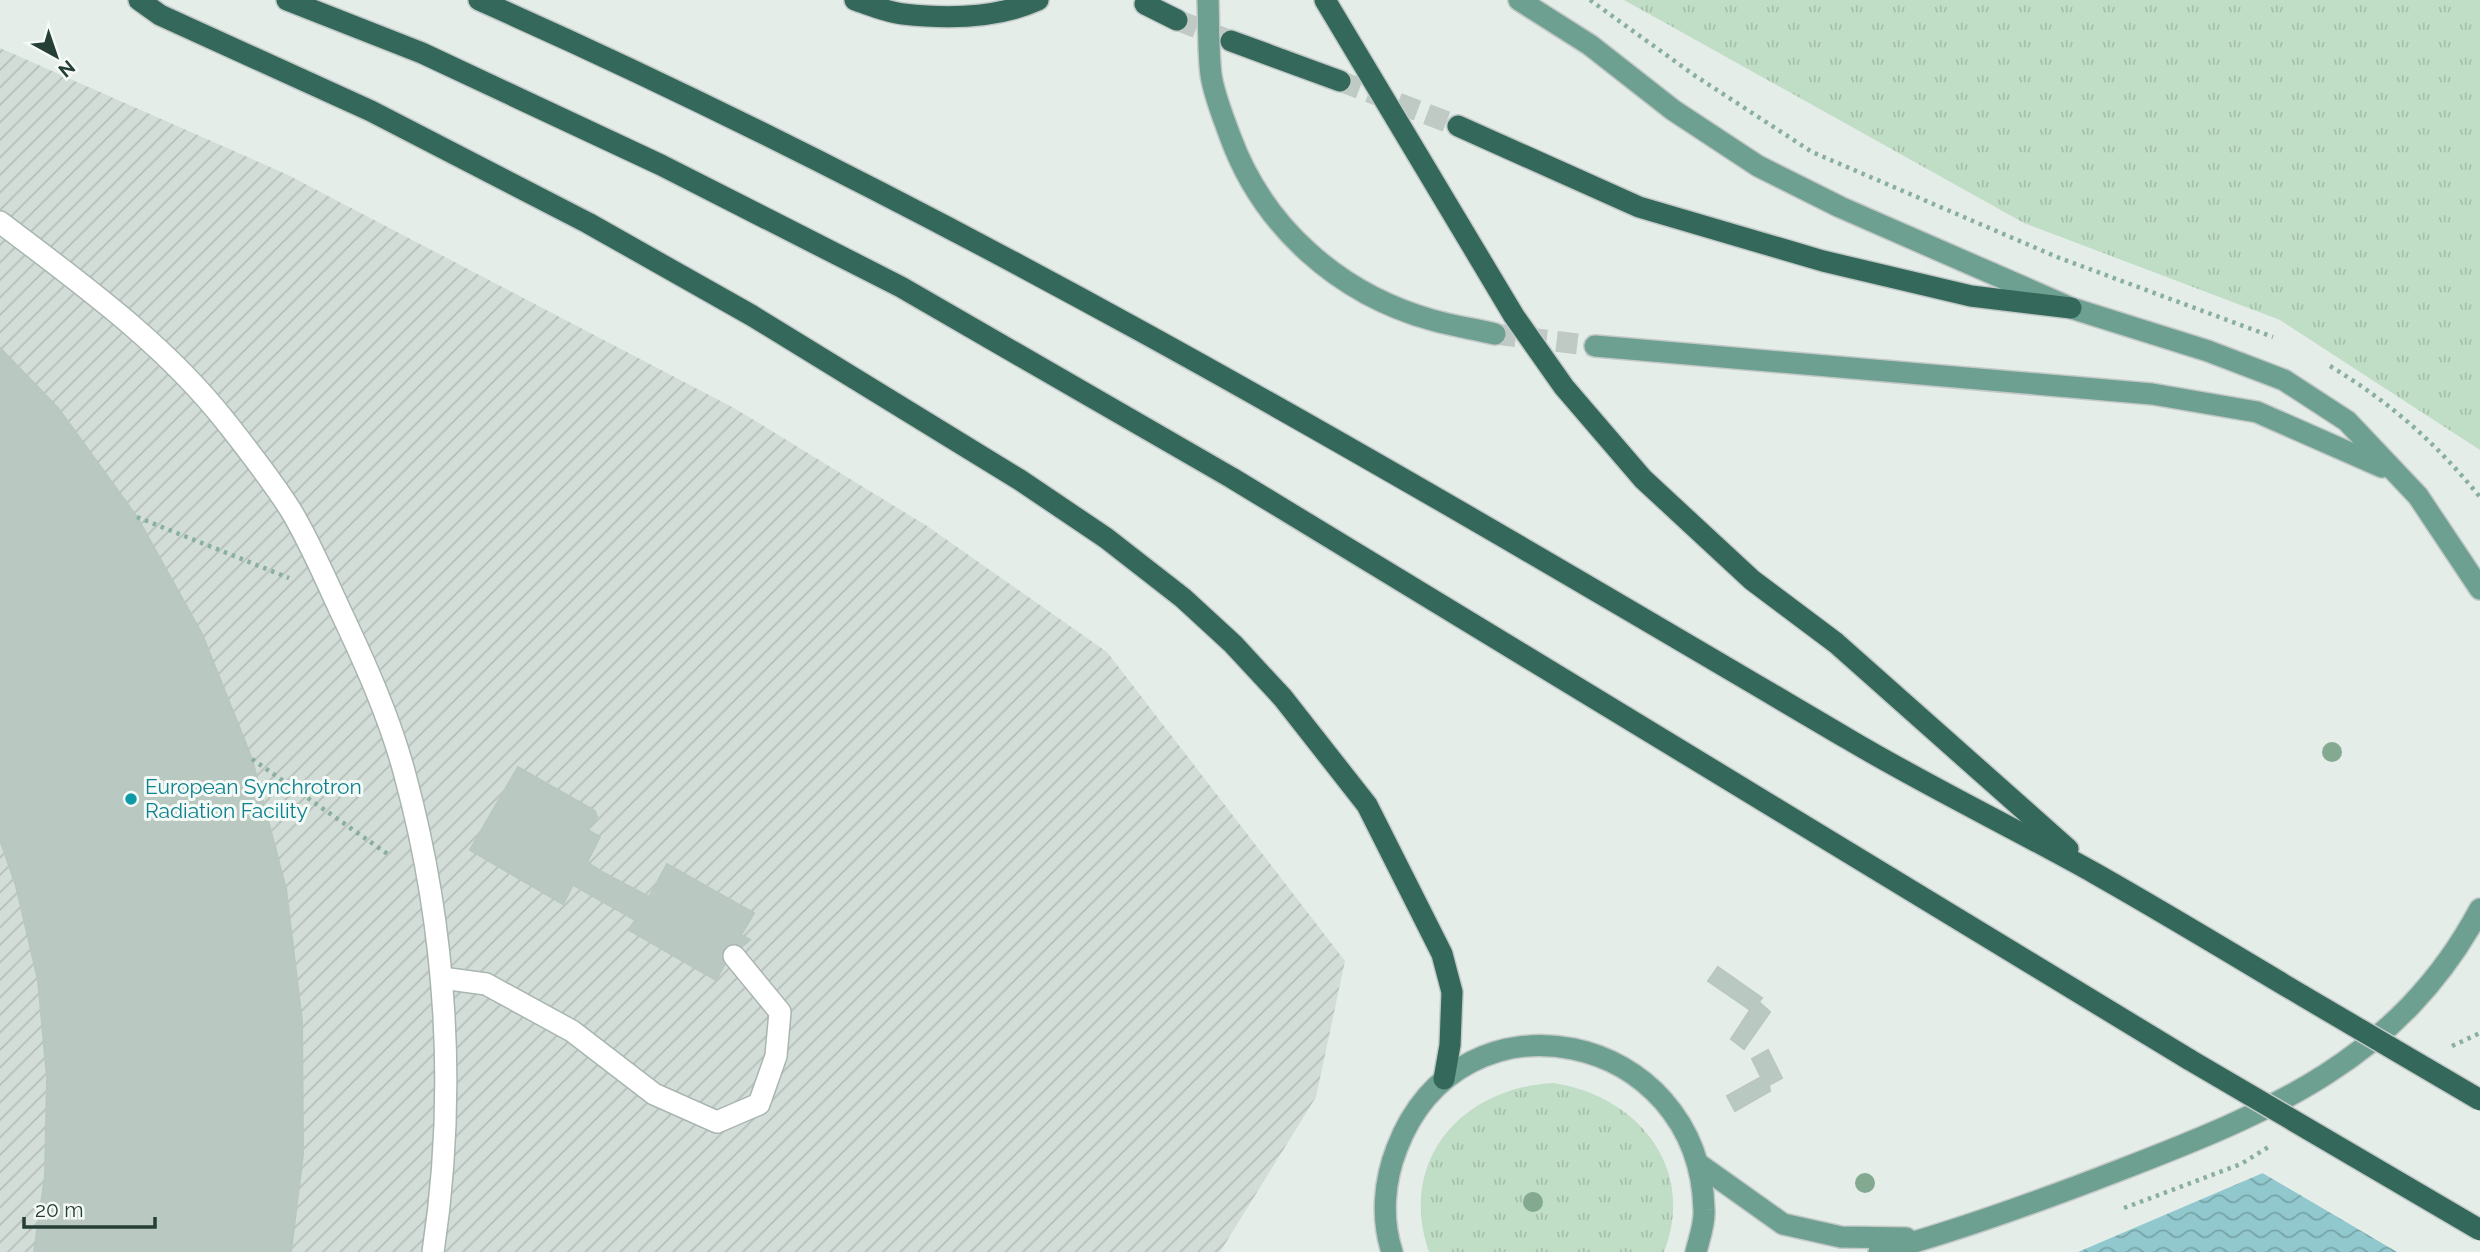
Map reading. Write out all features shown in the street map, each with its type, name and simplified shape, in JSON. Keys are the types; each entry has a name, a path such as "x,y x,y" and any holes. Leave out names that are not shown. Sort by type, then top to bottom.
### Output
{"highway":[{"path":"139,0 160,15 371,111 528,192 751,315 1020,480 1106,538 1183,598 1233,644 1283,698 1367,806 1441,954 1452,992 1444,1079"},
{"path":"287,0 422,53 661,165 901,287 1232,478 2190,1060 2480,1230"},
{"path":"479,0 730,116 967,235 1185,353 1872,753 2095,874 2480,1100"},
{"path":"855,0 901,14 979,16 1024,7 1038,0"},
{"path":"1325,0 1514,316 1564,387 1643,479 1752,580 1836,643 2095,874"},
{"path":"1145,4 1177,19"},
{"path":"1231,41 1340,82"},
{"path":"1458,125 1639,207 1823,261 1971,296 2071,308"}],"main road":[{"path":"1208,0 1211,76 1239,162 1266,206 1297,245 1335,273 1376,297 1430,320 1495,334"},
{"path":"1520,0 1590,45 1673,110 1758,166 1840,207 2071,308 2208,351 2284,380 2347,421 2390,470 2418,496 2480,589"},
{"path":"1595,346 2152,394 2257,412 2390,470"},
{"path":"1879,1252 2015,1211 2250,1118 2312,1085 2369,1046 2424,990 2460,947 2480,909"},
{"path":"1373,1252 1389,1242 1386,1175 1407,1122 1444,1079 1491,1054 1543,1044 1596,1053 1642,1078 1678,1117 1700,1165 1705,1213 1696,1252"},
{"path":"1700,1165 1783,1224 1841,1237 1932,1238"}],"lane":[{"path":"0,222 83,285 157,348 225,420 290,509 374,683 405,774 430,884 442,978 447,1085 442,1192 433,1252"},
{"path":"442,978 486,984 572,1031 654,1094 717,1122 759,1104 776,1056 779,1012 734,957"}],"path":[{"path":"1590,0 1694,75 1812,152 2057,257 2283,341"},
{"path":"2327,365 2396,409 2445,454 2480,497"},
{"path":"137,517 333,596"},
{"path":"252,759 430,884"}],"shaded area":[{"path":"0,48 286,174 734,408 927,526 1107,652 1345,961 1316,1097 1220,1252 0,1252"}],"green space":[{"path":"1624,0 2480,0 2480,450 2280,320 2024,223"},
{"path":"1553,1083 1583,1090 1610,1103 1633,1119 1652,1140 1665,1164 1672,1191 1672,1221 1664,1252 1429,1252 1421,1219 1422,1187 1430,1159 1445,1135 1465,1114 1491,1099 1520,1088"}],"water":[{"path":"2480,1080 2480,1252 2078,1252"}],"pier":[{"path":"2480,1077 2480,1252 2397,1252 2259,1171"}],"building":[{"name":"European Synchrotron Radiation Facility","path":"0,348 58,408 137,517 202,634 252,759 286,889 302,1021 303,1154 291,1252 34,1252 45,1176 47,1078 38,980 16,886 0,840"},
{"path":"518,767 595,811 597,817 588,830 600,837 587,862 602,872 649,897 667,864 754,913 741,935 750,940 728,958 716,980 629,930 635,920 573,885 563,904 470,850"},
{"path":"1718,967 1762,998 1759,1002 1770,1012 1744,1049 1731,1039 1750,1010 1708,981"},
{"path":"1768,1050 1782,1078 1769,1085 1770,1091 1735,1111 1727,1096 1761,1077 1752,1059"}],"tunnel":[{"path":"1177,20 1231,41"},
{"path":"1340,81 1458,126"},
{"path":"1495,334 1595,346"}],"place":[{"name":"European Synchrotron Radiation Facility","path":"131,799"}]}
